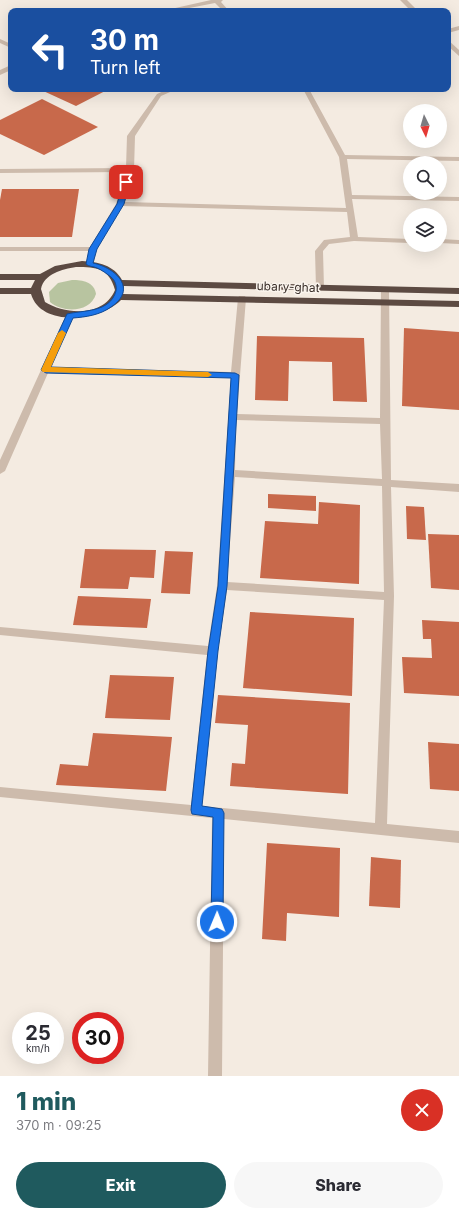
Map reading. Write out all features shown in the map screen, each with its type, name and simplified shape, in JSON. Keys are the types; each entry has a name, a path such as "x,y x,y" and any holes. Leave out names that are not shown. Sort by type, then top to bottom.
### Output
{"highway":[{"path":"0,277 42,277 63,266 90,264 108,271 115,276 119,282 120,290 117,297 110,305 98,311 85,315 56,313 45,308 38,300 36,291 42,277"},
{"name":"ubary-ghat","path":"119,282 459,291"},
{"path":"0,291 36,291"},
{"name":"ubary-ghat","path":"117,297 242,298 459,304"}],"street":[{"path":"179,8 217,0 224,8"},
{"path":"403,0 412,8"},
{"path":"451,45 459,54"},
{"path":"90,264 93,249 120,204 130,170 131,136 159,95 166,92"},
{"path":"308,92 343,157 354,239"},
{"path":"343,157 459,159"},
{"path":"0,171 130,170"},
{"path":"348,197 459,199"},
{"path":"120,204 350,210"},
{"path":"320,288 319,251 327,242 354,239 403,241"},
{"path":"447,241 459,242"},
{"path":"0,249 93,249"},
{"path":"381,828 389,596 388,483 385,421 385,290"},
{"path":"196,810 213,651 222,586 230,473 232,417 242,298"},
{"path":"0,471 70,315"},
{"path":"46,370 235,375"},
{"path":"232,417 385,421"},
{"path":"230,473 459,488"},
{"path":"222,586 389,596"},
{"path":"0,632 213,651"},
{"path":"0,792 381,828 459,837"},
{"path":"215,1076 218,813"}],"green space":[{"path":"80,280 90,284 95,290 96,294 93,300 88,305 76,309 62,308 55,306 50,302 49,292 58,283"}],"building":[{"path":"46,92 103,92 76,106"},
{"path":"42,99 98,127 44,155 0,134 0,120"},
{"path":"2,189 79,189 72,237 0,237 0,200"},
{"path":"404,328 459,332 459,410 402,406"},
{"path":"257,336 364,338 367,402 333,401 332,362 289,361 288,401 255,400"},
{"path":"268,494 316,496 316,511 268,508"},
{"path":"319,502 360,505 359,584 260,578 265,521 318,524"},
{"path":"406,506 424,507 426,540 407,539"},
{"path":"428,534 459,535 459,590 431,588"},
{"path":"85,549 156,550 154,578 130,577 128,589 80,588"},
{"path":"165,551 193,552 190,594 161,593"},
{"path":"78,596 151,599 147,628 73,625"},
{"path":"250,612 354,618 352,696 243,688"},
{"path":"422,620 459,622 459,696 404,693 402,657 432,658 431,639 423,639"},
{"path":"110,675 174,677 170,720 105,718"},
{"path":"218,695 350,703 348,794 230,786 232,763 245,764 248,725 215,723"},
{"path":"93,733 172,737 166,791 56,785 60,764 88,766"},
{"path":"428,742 459,744 459,791 430,789"},
{"path":"267,843 340,848 339,917 287,913 286,941 262,939"},
{"path":"371,857 401,860 400,908 369,906"}],"slow traffic":[{"path":"62,333 46,370 208,375"}],"route":[{"path":"126,182 120,204 93,249 90,264 100,266 115,276 119,282 120,290 117,297 110,305 98,311 85,315 70,315 46,370 235,375 222,586 213,651 196,810 218,813 217,922"}]}
